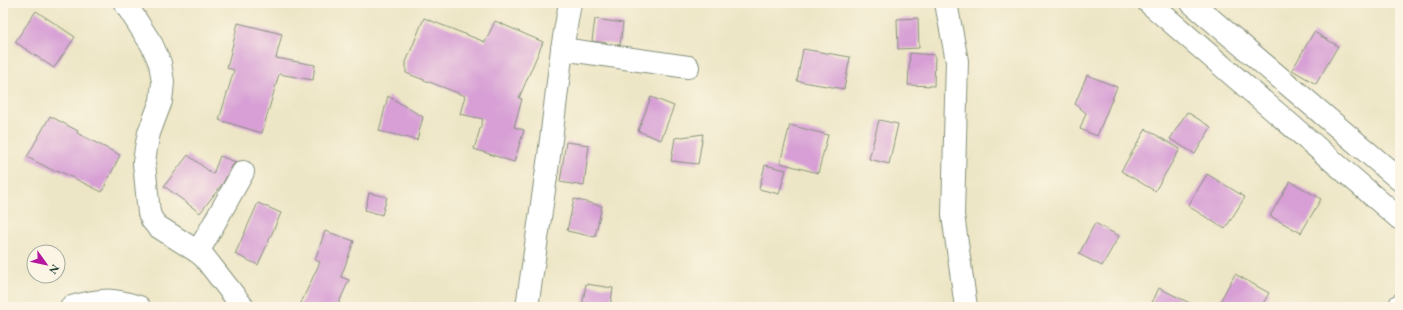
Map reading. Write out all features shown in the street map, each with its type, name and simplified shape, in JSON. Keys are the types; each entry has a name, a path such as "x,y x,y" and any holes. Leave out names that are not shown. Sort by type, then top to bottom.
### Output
{"street":[{"path":"125,3 152,45 160,63 163,82 161,101 149,133 144,163 149,213 157,226 198,252 210,263 243,307"},
{"path":"946,3 957,62 953,215 966,307"},
{"path":"1149,3 1400,218"},
{"path":"1192,3 1400,180"},
{"path":"527,307 549,156 566,4"},
{"path":"562,49 688,67"},
{"path":"198,252 243,172"},
{"path":"72,307 88,302 104,300 120,301 139,307"}],"building":[{"path":"36,11 75,37 54,68 15,42"},
{"path":"424,18 485,42 495,21 543,42 519,98 522,99 514,127 524,130 514,162 474,149 483,119 460,114 465,96 406,73 406,62"},
{"path":"918,18 919,48 898,49 897,19"},
{"path":"595,19 623,23 620,45 592,41"},
{"path":"238,23 282,34 276,58 315,65 313,80 279,74 262,133 219,120 234,70 227,68"},
{"path":"1314,32 1338,46 1316,84 1292,70"},
{"path":"803,49 850,57 844,89 797,81"},
{"path":"910,53 935,55 934,86 908,85"},
{"path":"1087,75 1117,87 1097,136 1080,129 1086,113 1075,104"},
{"path":"388,96 423,117 417,140 379,131"},
{"path":"651,97 674,106 661,140 638,131"},
{"path":"1187,112 1211,127 1195,154 1170,139"},
{"path":"50,116 78,131 77,133 120,155 102,192 57,170 56,172 27,157"},
{"path":"879,120 898,124 889,164 869,159"},
{"path":"790,125 828,135 818,173 780,163"},
{"path":"1146,129 1180,149 1155,191 1121,171"},
{"path":"703,134 698,164 671,161 675,138"},
{"path":"566,142 589,145 584,186 560,182"},
{"path":"188,155 213,174 220,156 236,162 232,166 223,183 200,213 164,186"},
{"path":"765,165 786,170 779,194 759,189"},
{"path":"1207,174 1245,197 1225,229 1188,206"},
{"path":"1290,181 1321,199 1301,233 1270,216"},
{"path":"369,193 387,197 382,215 365,210"},
{"path":"574,199 602,206 595,237 567,231"},
{"path":"258,203 281,213 258,265 235,254"},
{"path":"1095,223 1119,236 1102,266 1079,254"},
{"path":"325,231 354,241 341,277 349,280 337,307 299,307 320,262 315,260"},
{"path":"1235,274 1269,293 1261,307 1217,307"},
{"path":"586,284 613,288 610,307 582,307"},
{"path":"1159,288 1198,307 1150,307"}]}
